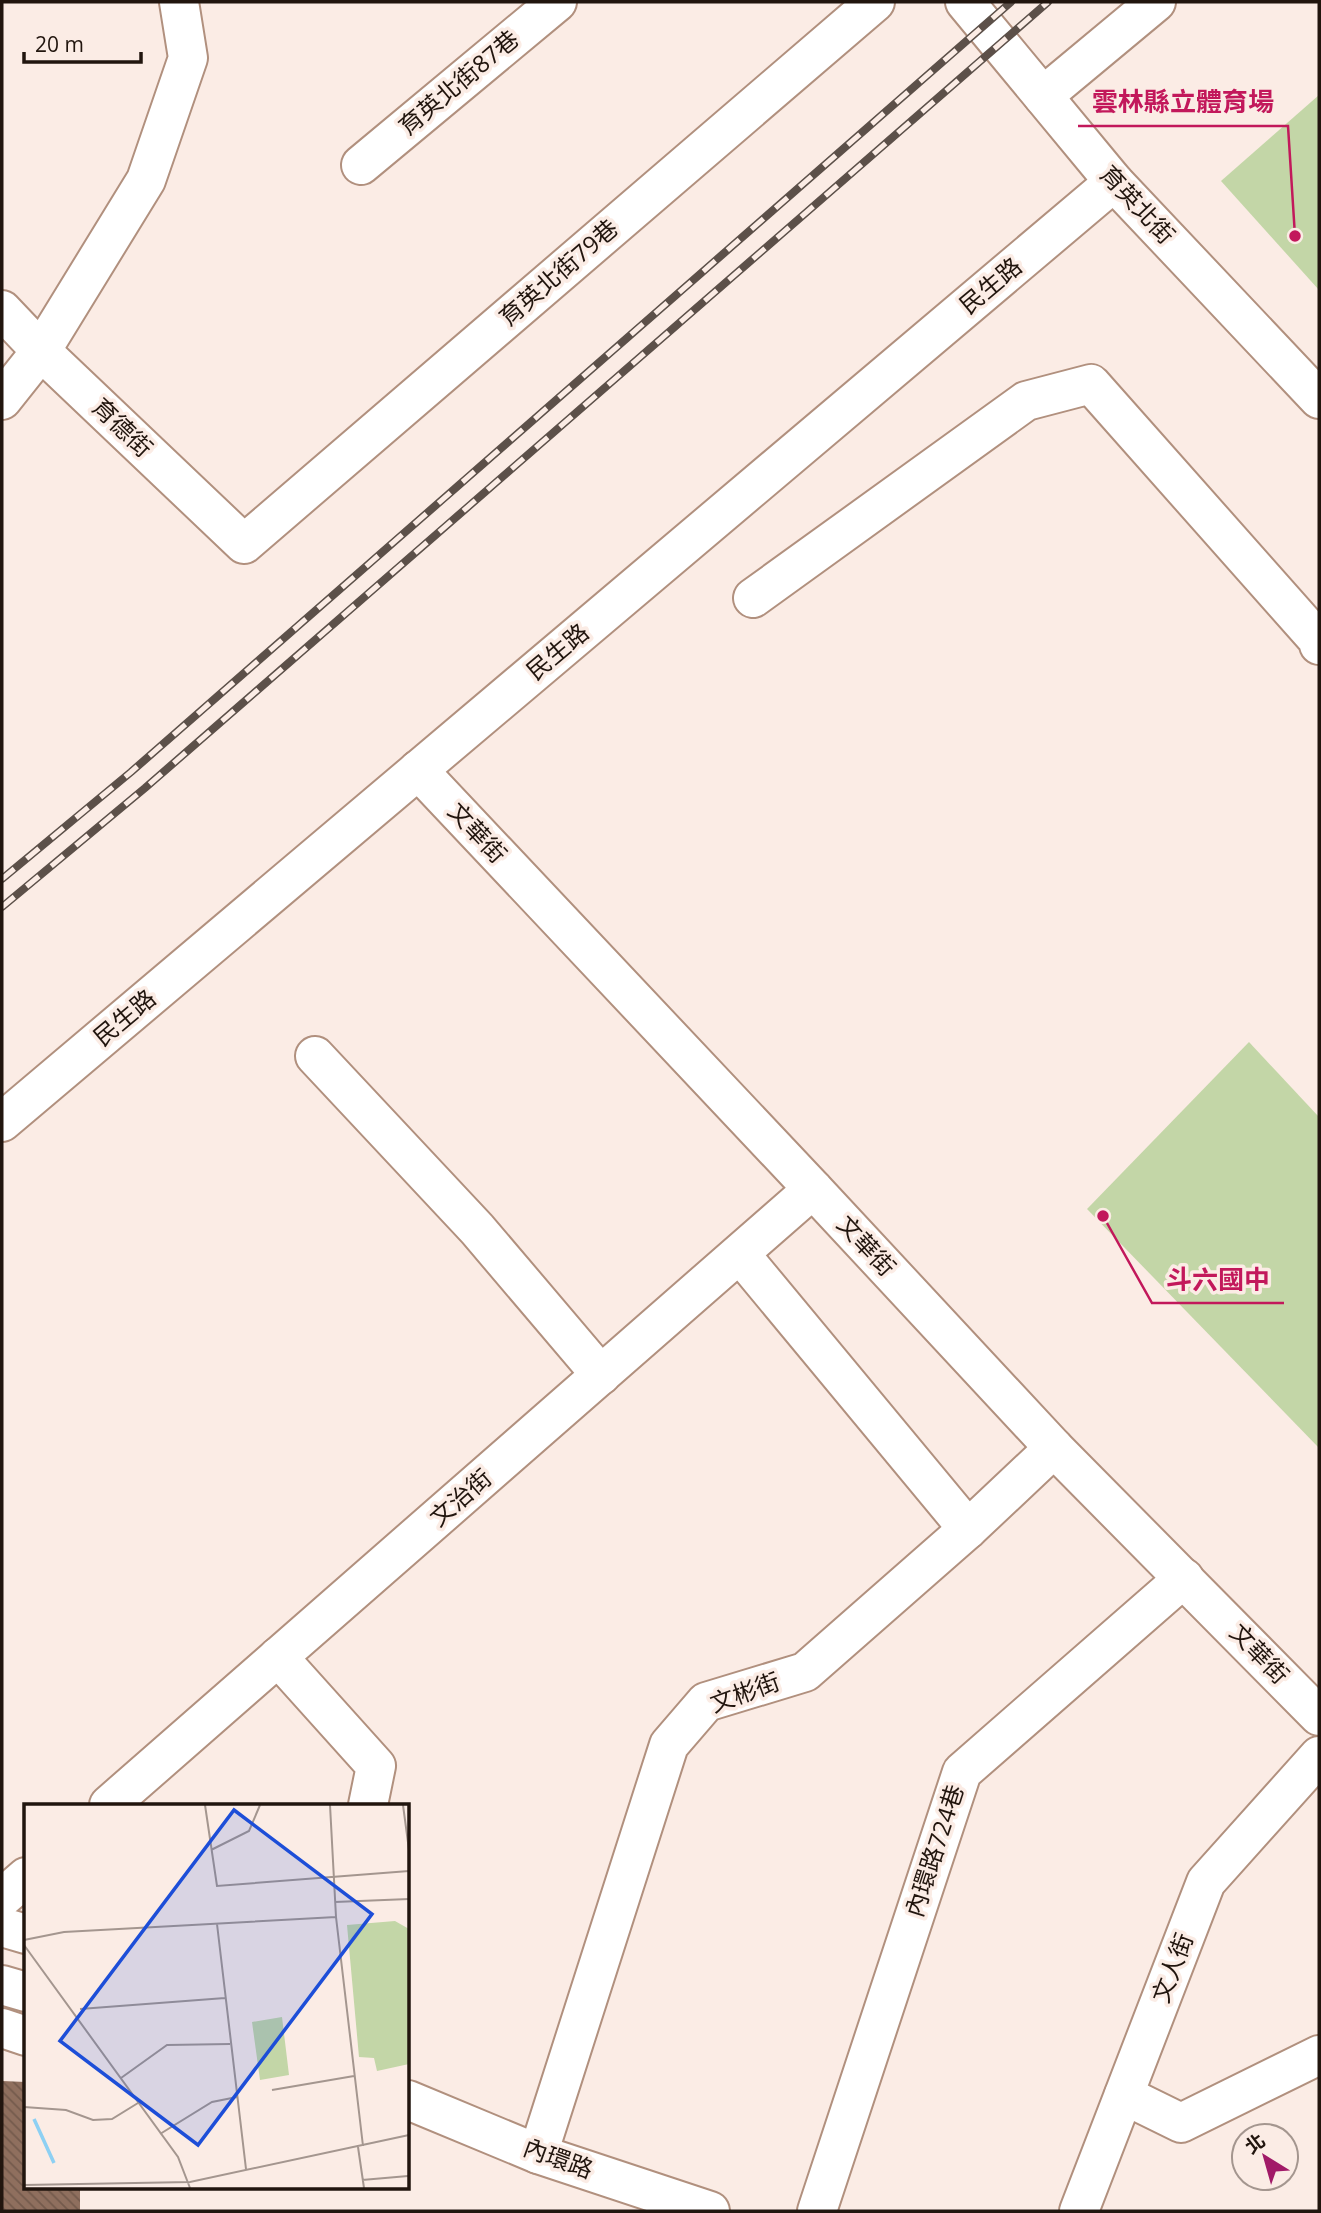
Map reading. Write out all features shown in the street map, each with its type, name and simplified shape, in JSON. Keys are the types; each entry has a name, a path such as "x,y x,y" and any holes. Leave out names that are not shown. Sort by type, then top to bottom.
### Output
{"street":[{"path":"2,400 41,351 146,180 188,58 179,2"},
{"name":"育英北街87巷","path":"361,165 557,2"},
{"name":"育英北街79巷","path":"244,544 875,2"},
{"name":"育英北街","path":"965,2 1114,182 1319,399"},
{"path":"1043,96 1156,2"},
{"name":"民生路","path":"2,1122 1114,182"},
{"name":"育德街","path":"2,310 41,351 244,544"},
{"path":"753,598 1026,401 1091,384 1318,640 1319,645"},
{"name":"文華街","path":"418,770 1054,1448 1319,1716"},
{"path":"315,1056 477,1229 601,1375"},
{"name":"文治街","path":"109,1804 813,1189"},
{"path":"740,1254 968,1529"},
{"name":"文彬街","path":"538,2154 669,1745 706,1702 805,1672 968,1529 1054,1448"},
{"name":"內環路724巷","path":"817,2211 962,1772 1184,1578"},
{"path":"278,1657 376,1766 368,1804"},
{"name":"文人街","path":"1079,2211 1206,1882 1319,1756"},
{"path":"2,1898 24,1879"},
{"path":"2,1927 24,1933"},
{"path":"2,1985 24,1992"},
{"path":"2,2028 24,2035"},
{"path":"1124,2095 1181,2123 1319,2055"},
{"name":"內環路","path":"410,2101 538,2154 710,2211"}],"green space":[{"path":"1319,95 1319,290 1221,181"},
{"path":"1249,1042 1319,1117 1319,1448 1087,1209"}],"building":[{"path":"2,2081 24,2082 24,2188 80,2188 80,2211 2,2211"}],"railway":[{"path":"2,879 131,772 1011,2"},
{"path":"2,907 145,788 1048,2"}],"place":[{"name":"雲林縣立體育場","path":"1295,236"},
{"name":"斗六國中","path":"1103,1216"}]}
